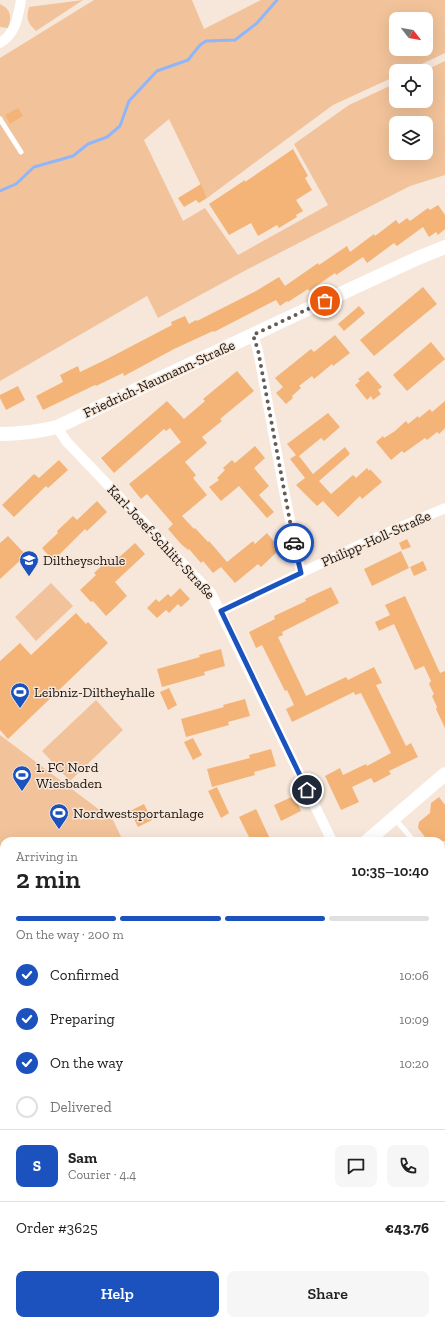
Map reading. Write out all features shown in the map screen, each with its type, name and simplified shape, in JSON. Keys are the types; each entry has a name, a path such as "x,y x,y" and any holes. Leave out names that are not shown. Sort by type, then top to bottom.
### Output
{"street":[{"path":"0,43 7,39 16,24 21,0"},
{"name":"Friedrich-Naumann-Straße","path":"0,434 38,432 57,427 418,258 445,247"},
{"path":"253,335 258,350 301,573"},
{"name":"Karl-Josef-Schlitt-Straße","path":"57,427 66,441 211,593 330,837"},
{"name":"Philipp-Holl-Straße","path":"221,611 368,541 445,508"},
{"path":"372,837 445,774"}],"lane":[{"path":"0,119 21,152"},
{"path":"394,818 411,837"}],"shaded area":[{"path":"83,0 36,31 28,20 29,7"},
{"path":"94,0 192,0 204,29 261,0 445,0 445,53 422,64 389,64 389,79 333,105 207,198 169,119 144,140 183,221 205,208 238,255 328,205 294,144 349,105 389,86 389,108 433,108 433,67 445,61 445,175 410,186 248,269 158,318 147,296 0,381 0,58"},
{"path":"0,4 6,8 10,14 8,28 0,27"},
{"path":"51,583 73,606 36,641 15,617"},
{"path":"96,700 123,730 70,781 42,751"},
{"name":"Nordwestsportanlage","path":"0,735 113,820 121,837 0,837"}],"building":[{"path":"18,108 23,116 10,124 5,115"},
{"path":"293,149 308,176 305,178 312,190 296,200 303,211 296,215 297,217 279,228 277,225 258,236 251,223 229,235 209,204 245,180 245,182"},
{"path":"201,184 207,198 199,203 196,200 184,207 178,198"},
{"path":"438,205 445,215 445,229 438,235 436,232 429,237 423,227 397,246 394,243 367,263 363,257 336,275 335,273 309,291 308,289 280,306 276,300 214,332 213,331 174,349 124,376 123,373 43,410 36,396 63,382 60,375 78,366 80,372 172,325 171,322 185,316 189,324 196,320 197,321 256,291 279,277 285,286 318,263 319,265 347,246 350,252 396,220 399,224 407,218 410,221 428,208 430,210"},
{"path":"423,287 437,304 374,356 360,340"},
{"path":"359,306 365,313 344,331 338,324"},
{"path":"335,335 350,353 333,366 332,364 314,379 312,376 299,386 301,388 286,404 276,393 283,387 275,378 311,349 314,352"},
{"path":"431,342 445,359 407,391 393,375"},
{"path":"237,371 254,391 220,419 222,421 202,437 207,443 185,462 196,475 193,478 207,495 182,516 208,542 209,541 227,562 253,541 255,544 267,533 280,549 261,567 258,564 235,583 221,567 213,573 203,561 201,563 168,529 173,524 147,494 141,499 129,484 181,442 170,428 166,431 164,429 114,473 101,458 167,401 184,419 205,401 203,399"},
{"path":"368,371 382,387 378,390 381,394 373,400 371,396 367,400 355,385 360,381 358,379"},
{"path":"18,386 25,400 6,410 0,395"},
{"path":"445,401 445,428 439,434 437,432 427,440 425,438 404,453 402,451 391,460 376,442 383,436 384,438 395,431 406,421 408,424 418,416 419,418 430,409 432,412"},
{"path":"328,413 340,427 324,441 321,438 299,456 313,474 345,447 350,454 319,481 331,494 353,475 356,478 367,468 369,471 370,469 382,482 362,499 360,496 338,517 323,501 317,506 296,485 305,478 290,459 296,455 287,444"},
{"path":"255,446 265,458 254,468 269,486 259,495 274,512 267,518 239,486 221,501 209,487 219,480 217,478 225,470 223,468 232,460 235,463"},
{"path":"59,460 68,470 48,488 46,486 14,517 2,505 34,474 39,478"},
{"path":"97,501 107,512 87,531 85,529 53,561 42,548 73,516 77,520"},
{"path":"8,536 26,555 0,579 0,543"},
{"path":"407,539 411,547 402,550 399,543"},
{"path":"135,543 145,554 115,582 127,596 106,616 93,601 91,602 80,590 96,575 94,573 111,557 115,561"},
{"path":"401,551 409,568 372,586 364,569"},
{"path":"423,561 427,570 414,576 410,567"},
{"path":"331,587 339,603 282,632 283,635 278,637 306,696 346,677 348,680 374,667 382,683 376,685 406,746 411,743 418,757 389,771 391,774 374,783 371,778 352,787 359,802 341,810 325,776 340,768 343,775 366,764 367,766 391,753 361,693 355,695 354,692 292,722 286,709 294,705 287,690 285,691 262,645 256,648 249,632 275,619 274,616"},
{"path":"180,588 190,599 181,607 178,604 169,613 166,610 157,618 147,608 156,599 159,602 168,594 171,597"},
{"path":"405,596 440,673 445,671 445,728 436,709 437,707 432,696 434,694 429,684 431,681 424,666 415,670 394,624 379,631 375,622 390,615 385,605"},
{"path":"76,613 86,624 88,622 108,643 8,739 0,730 0,661 20,643 31,655"},
{"path":"221,649 225,666 204,672 205,675 162,687 157,669 200,657 199,655"},
{"path":"169,688 177,705 168,710 160,692"},
{"path":"245,699 250,716 228,722 229,725 186,737 181,719 224,707 223,705"},
{"path":"193,738 202,755 193,760 184,742"},
{"path":"271,749 276,766 254,772 255,775 212,787 207,769 250,758 249,755"},
{"path":"217,787 229,813 221,818 208,791"},
{"path":"294,796 301,811 281,821 274,805"},
{"path":"439,797 445,805 445,837 425,837 418,828 419,822 430,813 431,803"},
{"path":"144,804 152,820 138,827 130,811"},
{"path":"256,809 269,837 249,837 239,817"}],"waterway":[{"path":"0,191 16,184 34,167 73,156 88,144 107,137 120,126 129,101 157,71 188,60 200,45 206,41 235,40 257,23 277,0"}],"way so far":[{"path":"294,543 258,350 253,335 325,301"}],"place":[{"name":"Diltheyschule","path":"29,577"},
{"name":"Leibniz-Diltheyhalle","path":"20,709"},
{"name":"1. FC Nord Wiesbaden","path":"22,792"},
{"name":"Nordwestsportanlage","path":"59,830"}],"route":[{"path":"294,543 301,573 221,611 307,790"}]}
